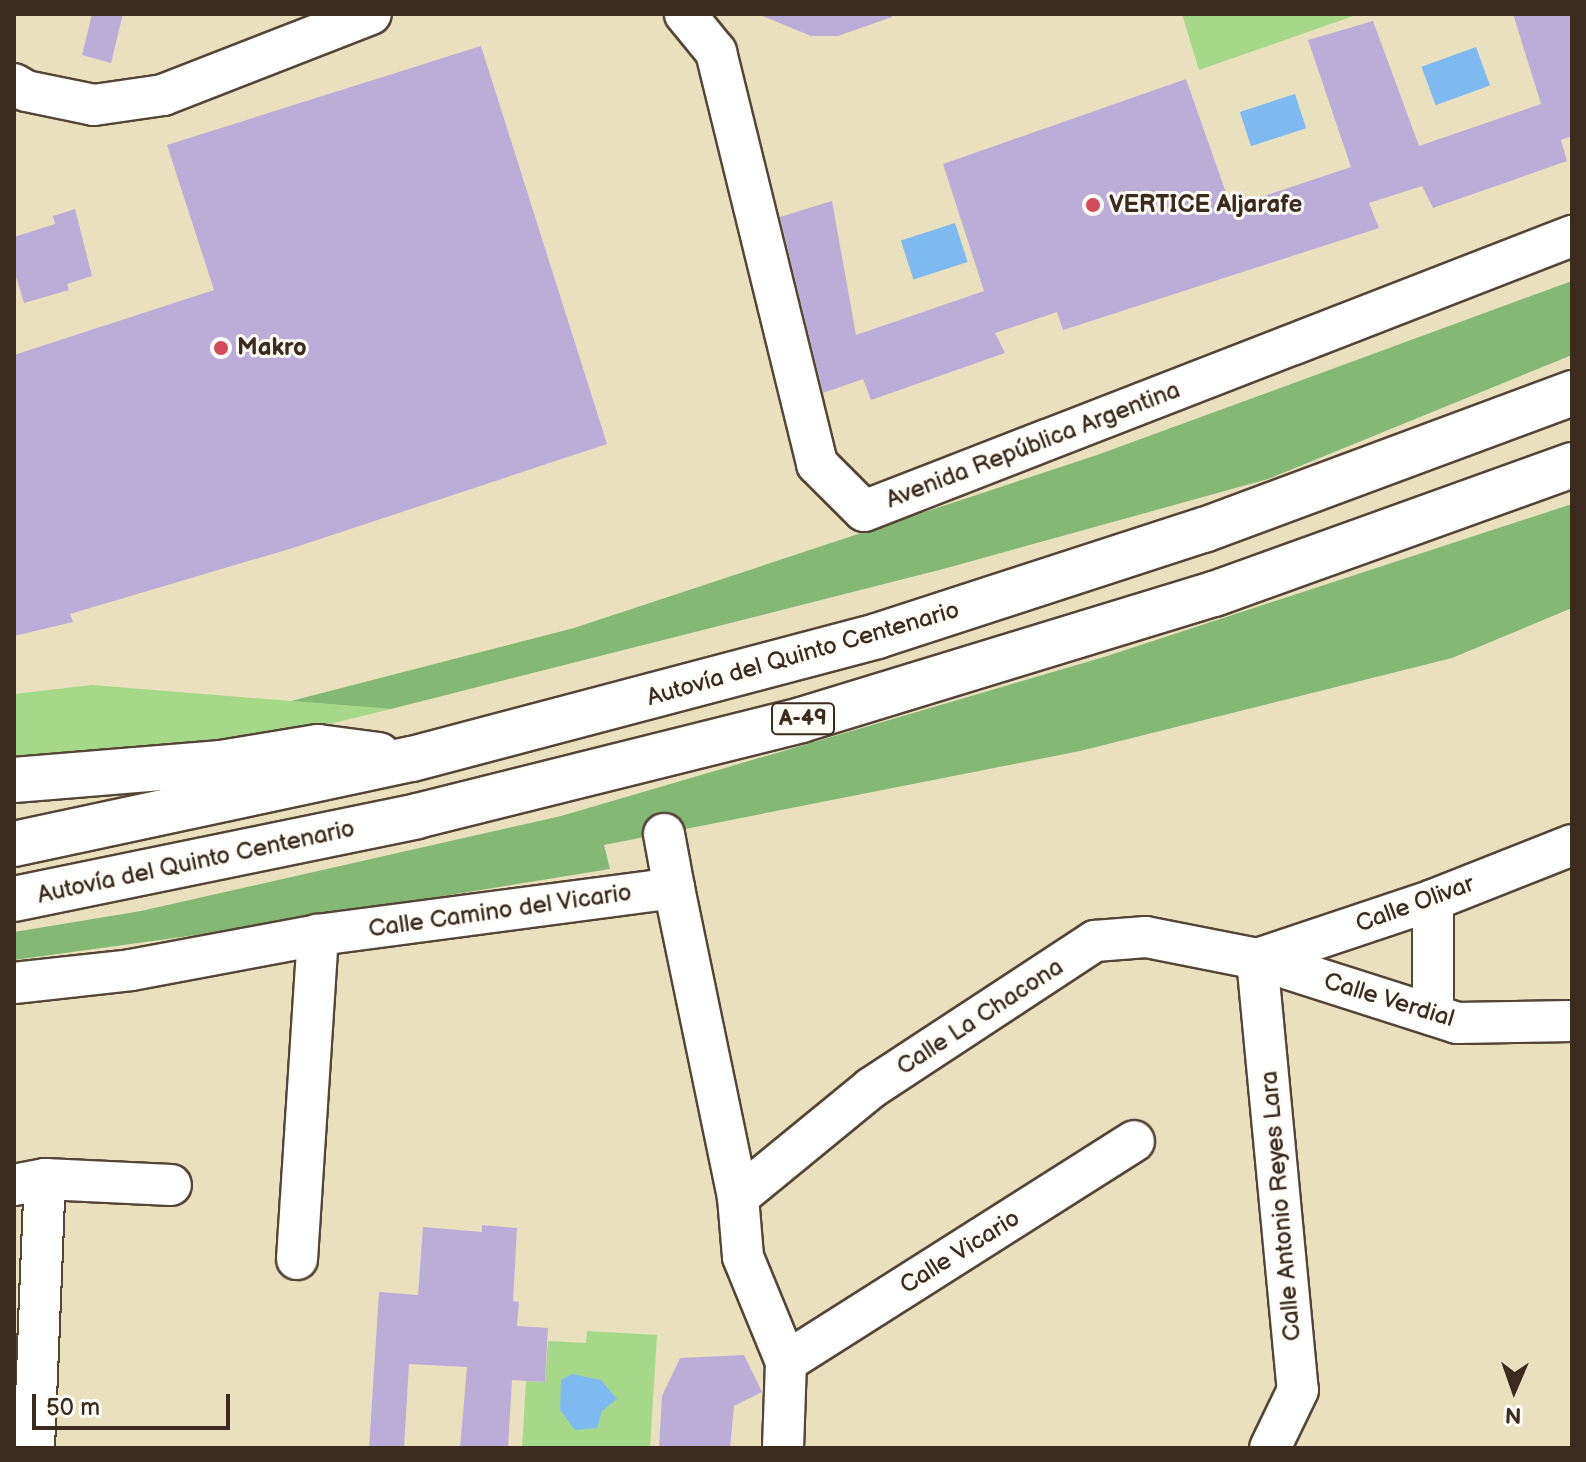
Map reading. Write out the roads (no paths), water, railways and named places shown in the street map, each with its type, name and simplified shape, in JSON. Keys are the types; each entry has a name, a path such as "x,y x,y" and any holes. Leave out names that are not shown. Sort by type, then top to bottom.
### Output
{"highway":[{"name":"Autovía del Quinto Centenario","path":"14,844 412,759 891,632 1204,530 1572,393"},
{"name":"Autovía del Quinto Centenario","path":"14,899 417,816 801,720 1214,594 1572,465"},
{"path":"14,780 221,763 318,747 412,759"}],"street":[{"path":"14,84 26,91 94,105 163,95 371,14"},
{"name":"Avenida República Argentina","path":"685,14 716,52 817,464 864,511 1572,236"},
{"path":"664,834 738,1197 743,1257 786,1362 783,1448"},
{"name":"Calle Olivar","path":"1257,959 1433,900 1572,845"},
{"name":"Calle Camino del Vicario","path":"14,983 137,969 318,935 674,888"},
{"path":"1433,900 1433,1015"},
{"path":"297,1259 318,935"},
{"name":"Calle La Chacona","path":"738,1197 871,1088 1095,941 1146,937 1257,959"},
{"name":"Calle Verdial","path":"1257,959 1457,1023 1572,1021"},
{"name":"Calle Antonio Reyes Lara","path":"1257,959 1298,1390 1270,1448"},
{"name":"Calle Vicario","path":"786,1362 1134,1141"},
{"path":"34,1448 29,1182 171,1185"}],"water":[{"path":"1476,47 1490,86 1436,105 1421,67"},
{"path":"1295,94 1306,128 1251,146 1240,112"},
{"path":"955,223 968,262 913,280 901,241"},
{"path":"572,1374 601,1380 617,1399 602,1411 597,1428 575,1430 560,1410 561,1380"}],"place":[{"name":"VERTICE Aljarafe","path":"1093,205"},
{"name":"Makro","path":"221,348"}]}
